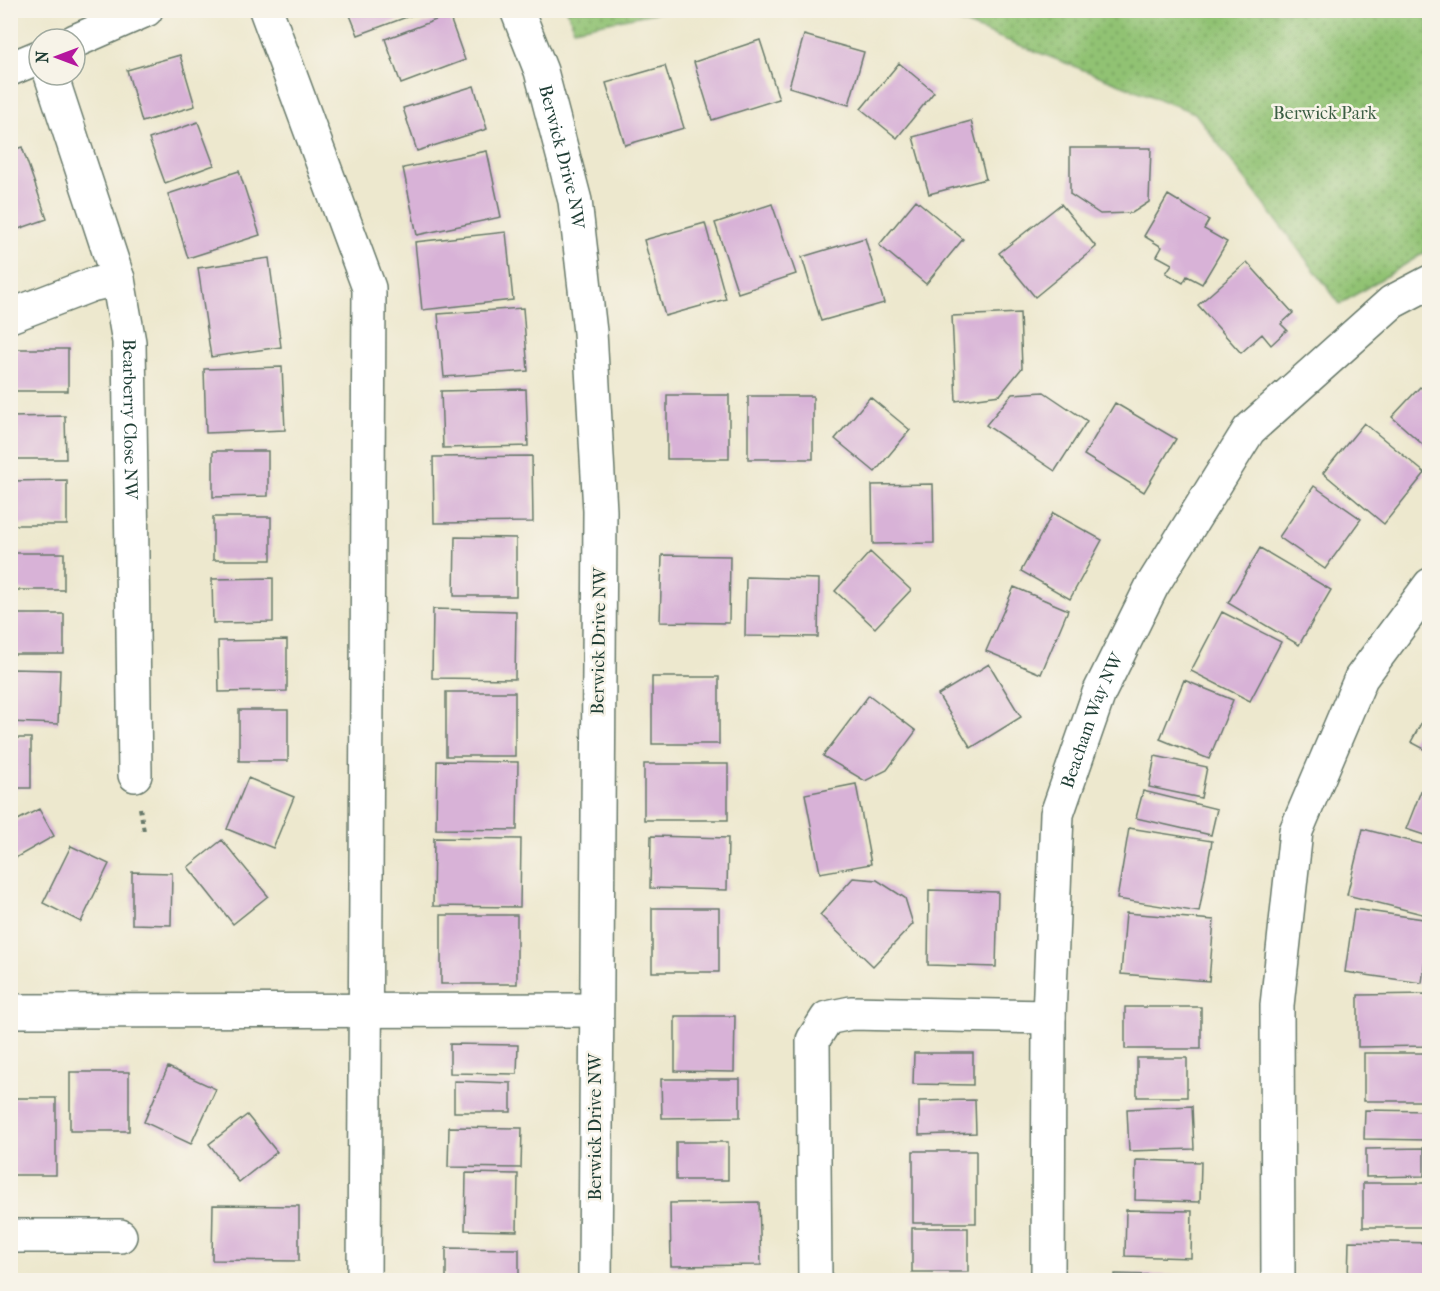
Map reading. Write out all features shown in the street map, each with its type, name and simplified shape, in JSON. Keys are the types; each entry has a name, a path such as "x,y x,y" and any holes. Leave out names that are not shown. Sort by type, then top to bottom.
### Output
{"street":[{"path":"87,36 146,10"},
{"path":"266,10 369,288 364,1281"},
{"name":"Berwick Drive NW","path":"517,10 541,71 575,201 590,332 600,511 595,1281"},
{"path":"10,69 27,62"},
{"name":"Bearberry Close NW","path":"55,87 118,279 129,342 135,775"},
{"path":"10,316 91,285 118,279"},
{"name":"Beacham Way NW","path":"1048,1281 1049,1017 1057,814 1099,693 1152,586 1248,430 1392,302 1430,282"},
{"path":"1278,1281 1277,1005 1296,831 1361,678 1430,585"},
{"path":"10,1011 595,1010"},
{"path":"815,1281 813,1040 827,1018 851,1013 1049,1017"},
{"path":"10,1236 120,1236"}],"green space":[{"path":"567,10 664,10 664,11 574,29"},
{"name":"Berwick Park","path":"931,11 1429,11 1429,250 1340,304 1195,113"}],"building":[{"path":"348,10 423,10 423,11 358,35"},
{"path":"449,15 465,60 401,84 385,39"},
{"path":"804,35 864,52 849,105 789,87"},
{"path":"760,40 779,99 712,120 694,62"},
{"path":"180,55 195,106 142,122 127,70"},
{"path":"899,63 934,92 897,138 861,109"},
{"path":"665,66 684,128 625,145 606,83"},
{"path":"474,86 487,129 417,151 403,108"},
{"path":"971,121 986,179 929,194 913,137"},
{"path":"198,122 214,165 165,183 149,139"},
{"path":"22,147 47,219 10,232 10,151"},
{"path":"1070,148 1151,148 1149,202 1132,213 1100,214 1070,194"},
{"path":"487,151 501,217 417,235 403,168"},
{"path":"239,171 260,235 188,258 168,194"},
{"path":"1168,195 1209,220 1204,229 1227,242 1202,284 1187,276 1183,283 1166,273 1172,264 1157,256 1162,247 1144,236"},
{"path":"916,200 963,239 926,284 879,245"},
{"path":"772,204 796,274 738,293 715,223"},
{"path":"1061,204 1096,247 1035,297 999,253"},
{"path":"705,223 726,299 665,316 644,240"},
{"path":"506,232 513,300 422,310 415,242"},
{"path":"865,238 884,303 821,321 802,257"},
{"path":"269,258 281,347 211,357 198,268"},
{"path":"1247,262 1293,313 1281,324 1287,330 1271,345 1262,334 1241,353 1198,305"},
{"path":"523,308 528,371 444,377 438,314"},
{"path":"1020,313 1022,368 1000,395 956,401 952,316"},
{"path":"10,349 68,349 68,391 10,391"},
{"path":"282,367 285,430 206,433 204,369"},
{"path":"1420,387 1430,395 1430,451 1392,417"},
{"path":"526,389 528,446 443,448 441,391"},
{"path":"1044,392 1087,421 1055,471 986,425 1012,394"},
{"path":"667,395 729,395 729,459 667,459"},
{"path":"748,396 813,396 813,459 748,459"},
{"path":"870,397 910,430 875,472 835,439"},
{"path":"1115,403 1176,439 1144,492 1084,455"},
{"path":"65,416 66,459 10,459 10,417"},
{"path":"1364,423 1425,473 1384,524 1323,473"},
{"path":"213,451 268,451 268,496 213,497"},
{"path":"532,456 533,522 434,523 433,457"},
{"path":"67,480 67,525 10,525 10,481"},
{"path":"933,484 934,543 873,544 872,485"},
{"path":"1314,486 1361,519 1325,569 1279,537"},
{"path":"1053,513 1102,540 1070,599 1021,571"},
{"path":"213,517 271,517 271,560 213,560"},
{"path":"455,537 516,538 516,596 454,596"},
{"path":"1260,548 1331,590 1299,645 1228,603"},
{"path":"870,552 911,590 875,628 835,591"},
{"path":"10,553 64,553 64,590 10,590"},
{"path":"662,555 730,556 729,623 660,622"},
{"path":"746,577 819,579 818,637 745,636"},
{"path":"273,578 273,622 213,623 212,579"},
{"path":"1014,587 1068,610 1041,674 986,651"},
{"path":"433,609 516,611 515,679 432,678"},
{"path":"1222,612 1281,642 1250,701 1191,671"},
{"path":"10,614 64,614 64,654 10,654"},
{"path":"287,640 287,691 219,692 218,641"},
{"path":"989,664 1021,717 971,748 938,695"},
{"path":"10,669 60,670 58,724 10,722"},
{"path":"652,677 719,677 719,744 652,744"},
{"path":"1184,680 1233,700 1209,759 1160,739"},
{"path":"446,692 515,692 515,756 446,756"},
{"path":"869,695 916,731 887,770 865,781 823,756"},
{"path":"1430,707 1430,752 1411,742"},
{"path":"239,710 288,710 288,761 239,761"},
{"path":"10,738 31,738 31,788 10,788"},
{"path":"1155,756 1207,767 1201,798 1149,787"},
{"path":"437,761 518,762 517,830 436,829"},
{"path":"644,764 728,764 728,820 644,820"},
{"path":"1430,768 1430,837 1406,829"},
{"path":"248,778 294,797 273,848 227,829"},
{"path":"856,784 871,864 820,873 805,794"},
{"path":"1143,791 1217,809 1211,835 1136,818"},
{"path":"39,809 54,836 10,861 10,824"},
{"path":"1129,828 1212,841 1199,912 1117,899"},
{"path":"1363,829 1430,846 1430,916 1347,895"},
{"path":"651,836 728,838 727,890 650,888"},
{"path":"434,838 521,839 520,907 433,906"},
{"path":"222,840 268,896 233,924 188,867"},
{"path":"71,846 109,864 81,922 43,903"},
{"path":"132,872 172,873 171,925 132,924"},
{"path":"853,878 877,880 905,898 913,924 873,966 820,915"},
{"path":"929,890 998,892 996,967 928,965"},
{"path":"652,908 719,908 719,972 652,972"},
{"path":"1354,909 1430,920 1422,983 1345,972"},
{"path":"1126,913 1214,920 1209,981 1121,974"},
{"path":"441,915 517,915 517,984 441,984"},
{"path":"1430,994 1430,1046 1358,1047 1358,995"},
{"path":"1125,1007 1201,1007 1201,1049 1125,1049"},
{"path":"675,1016 735,1016 734,1072 675,1071"},
{"path":"450,1044 518,1045 517,1074 450,1073"},
{"path":"914,1053 973,1053 973,1085 913,1084"},
{"path":"1364,1053 1430,1053 1430,1101 1364,1101"},
{"path":"1137,1058 1187,1058 1187,1097 1137,1097"},
{"path":"168,1067 216,1089 191,1144 144,1122"},
{"path":"70,1072 129,1072 129,1131 70,1131"},
{"path":"661,1079 740,1079 740,1117 662,1118"},
{"path":"454,1081 511,1083 511,1112 454,1112"},
{"path":"10,1098 56,1098 56,1175 10,1175"},
{"path":"975,1100 976,1133 919,1135 919,1101"},
{"path":"1192,1106 1194,1149 1129,1151 1127,1109"},
{"path":"1365,1110 1430,1111 1430,1140 1364,1139"},
{"path":"247,1115 277,1152 239,1182 209,1144"},
{"path":"449,1127 522,1128 521,1168 448,1167"},
{"path":"676,1142 728,1142 728,1180 676,1180"},
{"path":"1424,1148 1424,1176 1366,1177 1366,1149"},
{"path":"913,1151 976,1151 976,1223 913,1223"},
{"path":"1136,1160 1201,1162 1200,1202 1135,1200"},
{"path":"466,1173 518,1174 517,1231 465,1230"},
{"path":"1363,1183 1430,1183 1430,1227 1363,1227"},
{"path":"759,1202 761,1265 671,1266 670,1203"},
{"path":"213,1205 299,1206 299,1261 212,1260"},
{"path":"1126,1210 1192,1211 1191,1258 1125,1256"},
{"path":"912,1228 968,1228 968,1272 912,1272"},
{"path":"1349,1241 1430,1243 1430,1280 1348,1280"},
{"path":"446,1248 519,1249 519,1280 446,1280"},
{"path":"1115,1274 1194,1276 1194,1280 1115,1280"}]}
